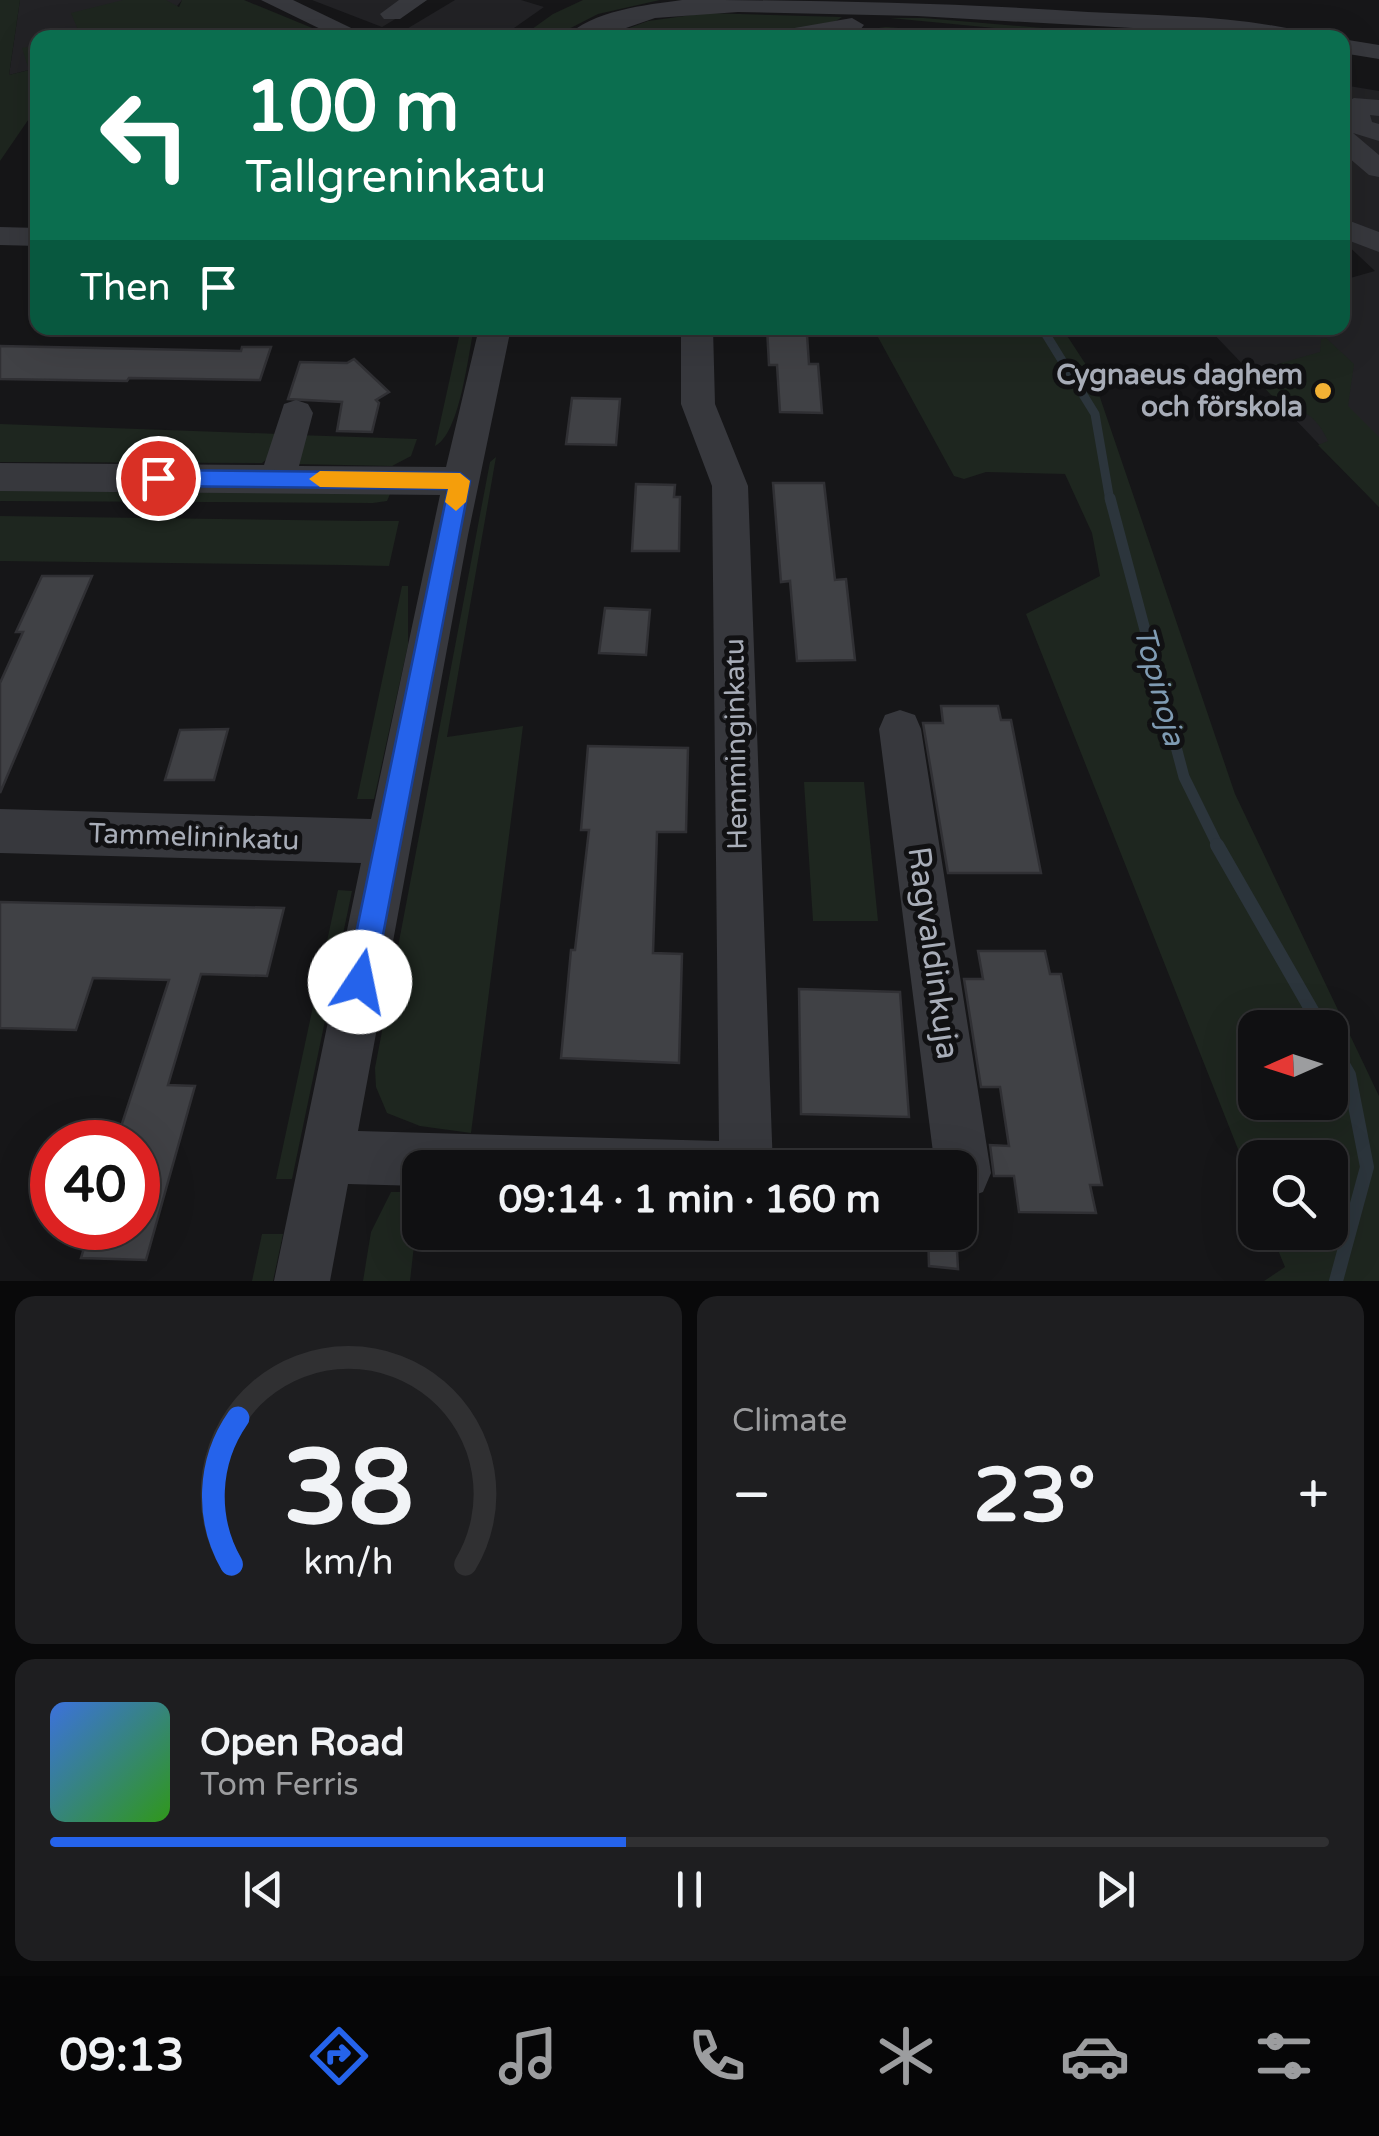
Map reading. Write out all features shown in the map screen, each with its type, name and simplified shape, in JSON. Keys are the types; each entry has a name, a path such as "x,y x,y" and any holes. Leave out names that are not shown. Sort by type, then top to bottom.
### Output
{"street":[{"path":"273,0 342,30"},
{"path":"392,14 415,0"},
{"path":"823,30 858,24 879,4"},
{"path":"592,30 652,10 692,6 879,4 1123,22 1155,20 1252,30"},
{"path":"1280,7 1285,30"},
{"path":"1123,22 1151,30"},
{"path":"1350,47 1379,52"},
{"path":"1350,62 1379,67"},
{"path":"1379,108 1354,106 1360,127 1379,132"},
{"path":"1350,144 1379,168"},
{"path":"1350,230 1379,243"},
{"path":"0,236 30,237"},
{"path":"302,1281 460,481 493,335"},
{"name":"Hemminginkatu","path":"697,335 698,404 730,486 746,1150"},
{"path":"278,478 296,413"},
{"path":"0,477 460,481"},
{"name":"Ragvaldinkuja","path":"900,728 961,1150"},
{"name":"Tammelininkatu","path":"0,831 388,842"},
{"path":"326,1157 402,1159"}],"shaded area":[{"path":"0,0 20,0 9,75 29,70 22,48 30,46 30,117 0,161"},
{"path":"20,0 182,0 158,30 30,30 30,70 9,75"},
{"path":"123,0 166,0 179,7 182,0 244,0 317,30 78,30 71,13"},
{"path":"312,0 427,0 382,27"},
{"path":"455,0 521,0 544,7 509,30 405,30"},
{"path":"583,0 660,0 598,14 567,30 531,30"},
{"path":"707,13 842,17 808,30 624,30 648,21"},
{"path":"890,18 1066,30 1015,30"},
{"path":"886,27 924,30 863,30"},
{"name":"Cygnaeus daghem och förskola","path":"1350,86 1379,91 1379,507 1215,335 1350,335 1350,278 1375,271 1350,248"},
{"path":"459,335 473,335 457,411 444,439 435,446"},
{"path":"877,335 1067,335 1092,374 1235,794 1338,1010 1238,1010 1238,1120 1348,1120 1348,1031 1379,1096 1379,1281 1264,1281 1285,1267 1278,1250 1348,1250 1348,1140 1238,1140 1238,1149 1026,614 1100,576 1092,533 1065,474 986,472 964,479 954,476"},
{"path":"1326,338 1354,364 1348,406 1379,437 1379,507 1318,445 1328,441 1316,422 1306,413 1285,410 1250,372 1320,352 1321,339"},
{"path":"0,424 279,434 273,454 262,463 0,462"},
{"path":"297,435 417,439 411,456 392,466 295,464"},
{"path":"496,457 447,737 523,726 471,1133 420,1126 387,1113 376,1087 375,1068 490,462"},
{"path":"0,490 390,494 387,501 373,503 0,501"},
{"path":"0,516 399,521 389,566 0,561"},
{"path":"402,586 408,586 408,645 374,799 357,799"},
{"path":"804,782 864,782 878,921 813,921"},
{"path":"338,890 352,891 292,1179 276,1179"},
{"path":"391,1192 402,1192 402,1250 413,1250 410,1281 363,1281 371,1232"},
{"path":"262,1234 283,1234 273,1281 252,1281"}],"building":[{"path":"767,335 807,335 809,364 818,364 822,413 780,412 777,365 769,365"},
{"path":"0,346 241,351 242,347 271,347 260,380 127,381 0,379"},
{"path":"354,359 389,392 376,400 379,403 372,432 337,431 342,402 288,399 300,362 347,363"},
{"path":"572,398 620,399 616,445 566,444"},
{"path":"773,483 824,483 835,580 846,579 855,660 797,661 790,581 781,582"},
{"path":"636,484 675,485 674,497 680,497 679,551 632,551"},
{"path":"42,576 92,576 0,793 0,683 23,632 16,632"},
{"path":"605,608 650,610 646,655 599,653"},
{"path":"941,706 998,706 1001,720 1011,720 1041,873 948,873 923,723 943,723"},
{"path":"228,729 214,780 165,780 180,730"},
{"path":"588,746 688,748 686,832 657,832 653,953 682,954 679,1063 561,1058 571,950 575,950 589,830 581,830"},
{"path":"0,902 284,908 267,976 201,974 168,1085 195,1086 160,1210 160,1120 123,1120 169,980 93,978 76,1030 0,1028"},
{"path":"978,951 1045,951 1050,974 1061,974 1102,1185 1090,1185 1096,1213 1019,1212 1014,1176 994,1176 990,1145 1009,1146 1000,1087 981,1087 964,979 983,979"},
{"path":"799,989 900,992 909,1117 801,1114"},
{"path":"83,1250 149,1250 146,1260 81,1258"},
{"path":"929,1250 957,1250 958,1269 929,1266"}],"waterway":[{"name":"Topinoja","path":"1046,335 1095,414 1110,501"},
{"name":"Topinoja","path":"1110,498 1184,777 1219,848"},
{"name":"Topinoja","path":"1217,845 1312,1010"},
{"name":"Topinoja","path":"1336,1281 1367,1167 1348,1073"}],"slow traffic":[{"path":"320,479 460,481 456,502"}],"place":[{"name":"Cygnaeus daghem och förskola","path":"1323,391"}],"route":[{"path":"158,478 460,481 360,982"}]}
